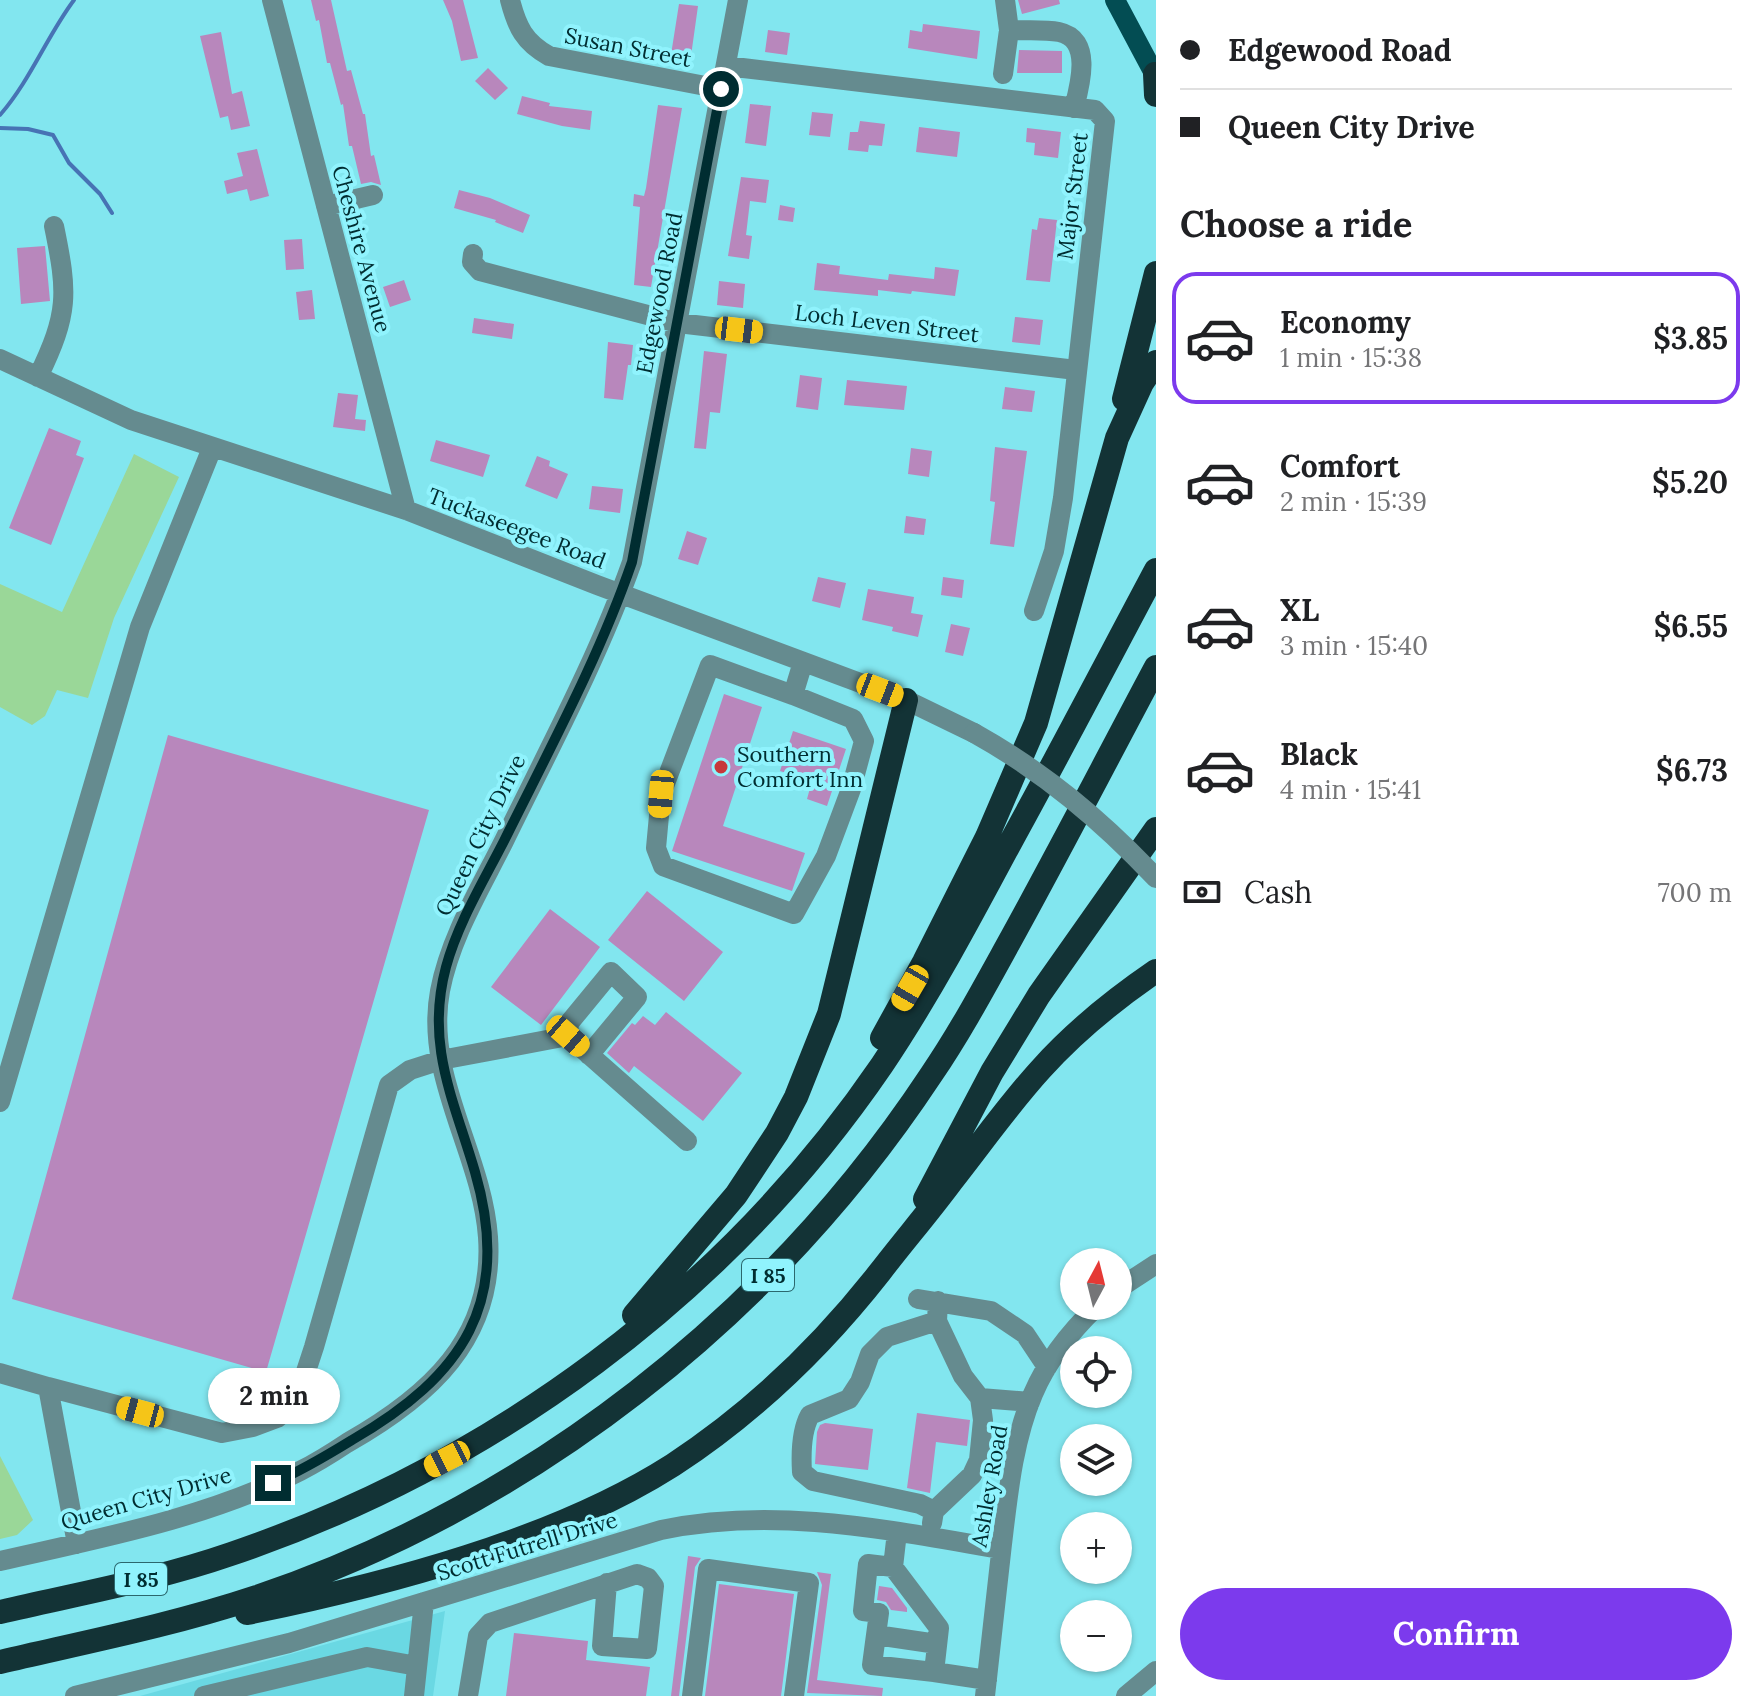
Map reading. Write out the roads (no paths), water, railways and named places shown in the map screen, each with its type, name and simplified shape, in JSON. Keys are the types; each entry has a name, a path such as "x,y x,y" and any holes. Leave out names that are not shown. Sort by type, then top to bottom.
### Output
{"highway":[{"path":"1117,438 1118,420 1156,273"},
{"path":"812,1158 924,962 987,837 1036,723 1117,438 1142,383 1156,362"},
{"name":"I 85","path":"0,1612 182,1569 283,1535 352,1507 513,1421 565,1386 689,1287 744,1233 812,1158 881,1066 927,995 1156,570"},
{"name":"I 85","path":"0,1662 220,1609 292,1584 378,1547 458,1509 525,1470 610,1413 673,1364 802,1240 840,1198 929,1079 975,1004 1156,667"},
{"path":"565,1386 702,1238 757,1165 796,1097 829,1014 906,700"},
{"path":"899,1247 961,1127 1039,995 1156,829"},
{"path":"146,1629 319,1599 471,1555 541,1529 672,1465 709,1439 787,1373 829,1331 1042,1068 1106,1008 1156,971"}],"main road":[{"path":"1115,0 1156,82"}],"street":[{"name":"Cheshire Avenue","path":"272,0 406,510"},
{"name":"Susan Street","path":"510,0 518,28 526,40 549,56 721,89"},
{"name":"Edgewood Road","path":"620,594 632,562 738,0"},
{"path":"1003,74 1009,30 1005,0"},
{"path":"1009,30 1059,32 1076,42 1081,53 1080,86 1074,108"},
{"name":"Major Street","path":"726,66 1095,110 1105,121 1063,498 1054,551 1034,611"},
{"path":"326,206 373,195"},
{"path":"38,377 56,340 64,298 63,269 54,226"},
{"name":"Loch Leven Street","path":"473,254 472,262 480,271 678,323 1076,370"},
{"name":"Tuckaseegee Road","path":"0,359 131,420 406,510 620,594 906,700 974,733 1026,764 1068,794 1117,837 1156,878"},
{"path":"0,1102 140,627 212,448"},
{"name":"Queen City Drive","path":"0,1561 77,1544 213,1506 300,1471 406,1406 440,1375 470,1330 485,1286 488,1236 483,1204 441,1060 437,1008 447,964 460,928 560,727 620,594"},
{"path":"793,695 803,662"},
{"path":"710,665 793,695 853,719 864,741 851,789 826,856 794,914 663,866 656,848 661,794 710,665"},
{"path":"568,1036 569,1023 611,972 637,997 589,1055"},
{"path":"0,1373 222,1433 277,1418 296,1402 389,1085 410,1070 441,1060 568,1036"},
{"path":"568,1036 687,1141"},
{"path":"1132,1280 1156,1264"},
{"path":"929,1537 934,1511 972,1475 979,1460 983,1420 980,1398 963,1376 931,1307"},
{"path":"934,1511 920,1504 813,1481 802,1472 801,1456 806,1421 810,1415 849,1399 860,1382 870,1354 887,1337 931,1307 991,1311 1025,1334 1047,1367"},
{"name":"Ashley Road","path":"986,1688 1013,1468 1030,1402 1047,1367 1084,1320"},
{"path":"48,1387 77,1544"},
{"path":"980,1398 1030,1402"},
{"path":"979,1460 1013,1468"},
{"name":"Scott Futrell Drive","path":"75,1696 289,1643 689,1524 743,1518 801,1519 1001,1549"},
{"path":"897,1532 893,1567 939,1628 934,1672"},
{"path":"893,1567 868,1564 863,1611 879,1613 872,1665 934,1672 986,1688"},
{"path":"692,1696 708,1569 809,1583 794,1696"},
{"path":"468,1696 478,1636 490,1623 607,1583"},
{"path":"414,1696 424,1602"},
{"path":"876,1635 937,1644"},
{"path":"204,1696 367,1657 417,1666"},
{"path":"1126,1696 1156,1671"}],"waterway":[{"path":"0,115 74,0"},
{"path":"0,128 28,129 53,135 69,163 100,194 112,213"}],"place":[{"name":"Southern Comfort Inn","path":"721,767"}]}
